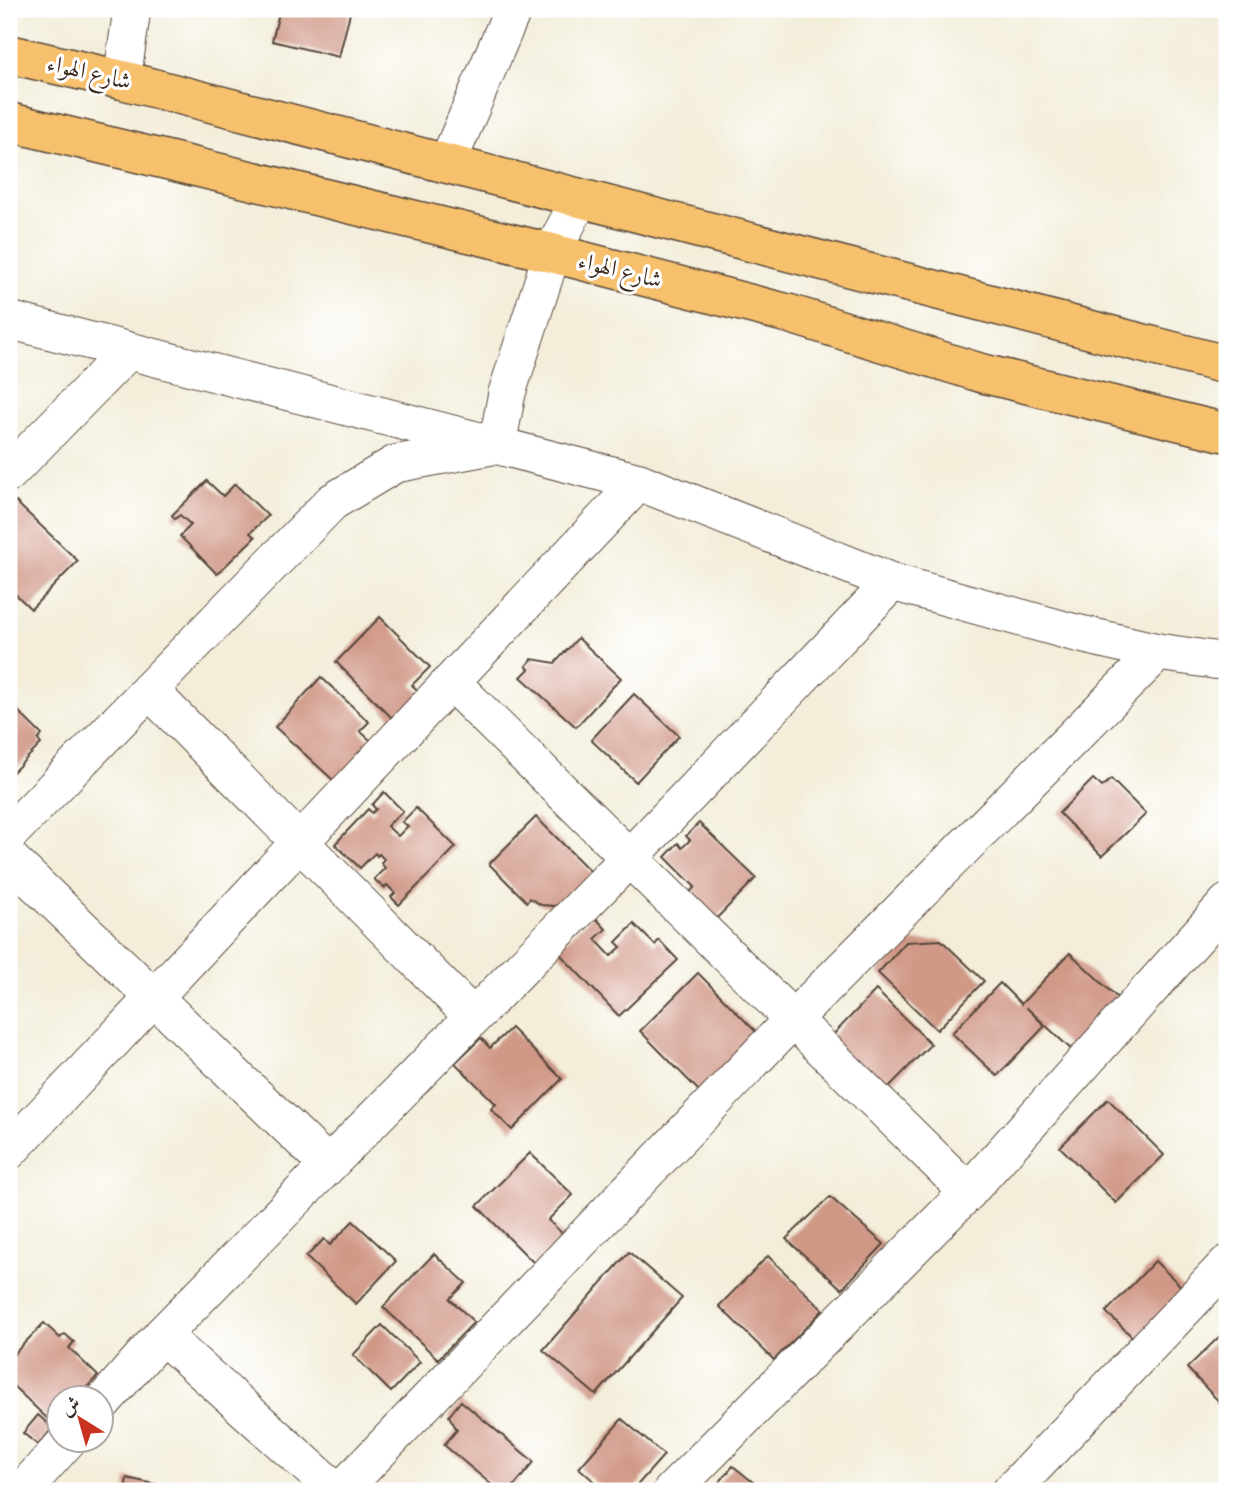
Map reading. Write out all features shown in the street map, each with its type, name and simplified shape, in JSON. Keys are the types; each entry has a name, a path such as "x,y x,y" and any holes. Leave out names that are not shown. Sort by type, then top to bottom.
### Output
{"main road":[{"name":"شارع الهواء","path":"9,54 122,80 1227,365"},
{"name":"شارع الهواء","path":"9,122 552,253 790,314 981,373 1227,432"}],"street":[{"path":"122,80 132,9"},
{"path":"447,164 513,9"},
{"path":"497,445 507,393 552,253 580,198"},
{"path":"9,320 639,482 892,582 1072,632 1158,652 1227,662"},
{"path":"9,473 127,352"},
{"path":"9,834 332,502 395,464 497,445"},
{"path":"9,1152 639,482"},
{"path":"116,1387 162,1335 629,858 892,582"},
{"path":"341,1491 793,1019 1158,652"},
{"path":"451,682 968,1192"},
{"path":"149,690 472,1016"},
{"path":"9,858 328,1165"},
{"path":"672,1491 968,1192 1227,904"},
{"path":"1011,1491 1227,1264"},
{"path":"162,1335 336,1491"},
{"path":"22,1491 55,1454"}],"building":[{"path":"280,9 351,9 339,57 272,41"},
{"path":"207,481 223,496 235,484 268,516 250,533 255,537 217,574 180,536 191,525 180,515 175,519 172,515"},
{"path":"15,501 78,561 31,609 9,588 9,507"},
{"path":"380,617 430,667 412,685 424,697 398,724 336,662"},
{"path":"578,638 621,678 576,727 521,677 529,669 526,666 532,659 555,663"},
{"path":"321,677 369,722 360,731 381,750 344,790 275,727"},
{"path":"634,694 679,736 636,782 591,740"},
{"path":"9,702 42,735 38,740 41,744 9,776"},
{"path":"1093,779 1102,787 1111,779 1146,814 1102,856 1059,813"},
{"path":"384,792 403,811 387,826 398,836 408,826 402,822 416,808 456,847 399,905 391,897 395,893 387,885 384,888 374,879 385,868 381,863 384,859 379,854 377,856 375,853 360,868 335,844 368,809 372,813 376,809 372,805"},
{"path":"536,817 594,875 555,906 541,905 530,898 527,902 489,864"},
{"path":"699,823 756,878 708,927 681,901 695,887 665,857 678,843 682,848 690,840 686,836"},
{"path":"593,915 606,929 595,939 611,956 621,947 616,942 634,924 655,945 659,940 678,960 619,1016 556,950"},
{"path":"941,940 984,981 937,1030 878,973 906,942"},
{"path":"1070,953 1122,1002 1074,1052 1026,1007 1045,1026 997,1076 952,1033 1000,983 1021,1004"},
{"path":"698,973 764,1040 705,1097 640,1031"},
{"path":"876,990 931,1044 883,1093 828,1040"},
{"path":"511,1028 562,1079 512,1130 491,1109 496,1104 455,1063 481,1038 490,1048"},
{"path":"1108,1099 1164,1155 1116,1203 1060,1147"},
{"path":"530,1153 573,1195 548,1220 569,1240 540,1269 477,1206"},
{"path":"830,1197 884,1244 842,1289 786,1239"},
{"path":"353,1221 396,1261 356,1304 306,1257 324,1239 330,1245"},
{"path":"629,1252 682,1298 596,1395 543,1350"},
{"path":"434,1254 466,1283 450,1299 474,1322 438,1359 383,1307"},
{"path":"768,1256 823,1310 774,1360 719,1306"},
{"path":"1155,1261 1189,1294 1141,1345 1106,1312"},
{"path":"44,1323 60,1338 65,1334 74,1342 69,1348 98,1376 90,1384 46,1384 46,1417 9,1382 9,1359"},
{"path":"382,1325 420,1362 391,1392 353,1355"},
{"path":"1227,1329 1227,1410 1187,1368"},
{"path":"461,1401 534,1462 510,1491 499,1491 444,1445 457,1430 449,1416"},
{"path":"38,1415 46,1422 46,1436 38,1445 23,1433"},
{"path":"622,1419 664,1455 632,1491 605,1491 579,1468"},
{"path":"733,1466 764,1491 712,1491"},
{"path":"127,1478 181,1490 181,1491 125,1491"}]}
